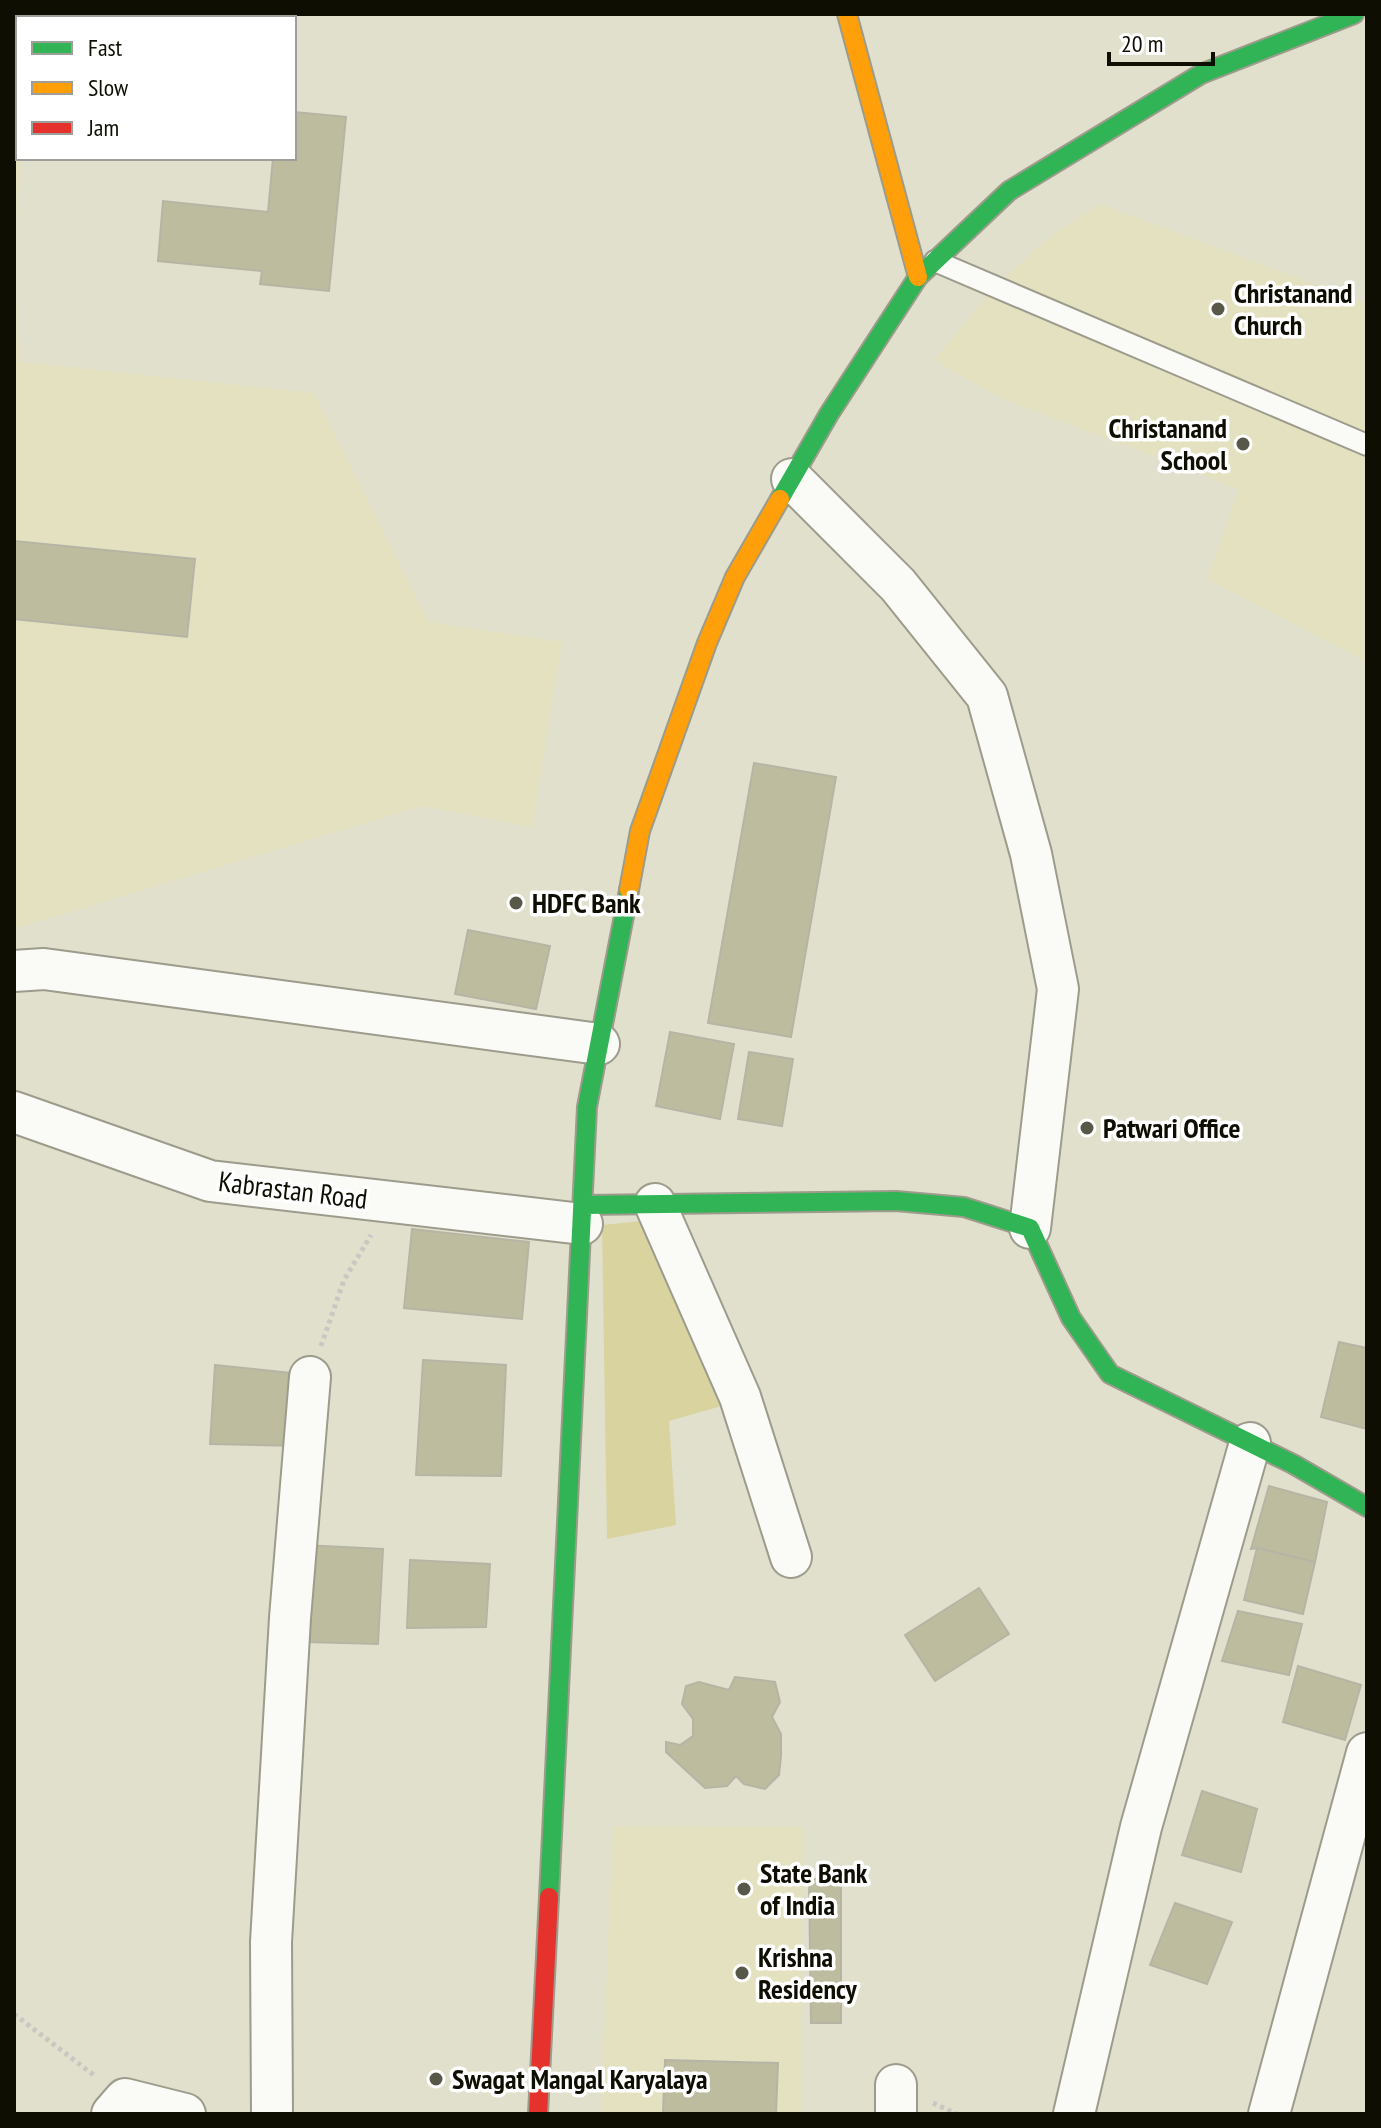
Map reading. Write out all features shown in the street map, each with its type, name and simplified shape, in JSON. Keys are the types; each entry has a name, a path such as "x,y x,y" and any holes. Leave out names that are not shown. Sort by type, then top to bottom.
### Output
{"main road":[{"path":"847,14 918,277"},
{"path":"538,2114 587,1107 640,831 707,643 735,577 829,414 918,277 1009,191 1201,74 1354,14"},
{"path":"582,1215 655,1204 896,1201 964,1207 1030,1228 1071,1318 1110,1374 1293,1464 1367,1507"}],"street":[{"path":"792,479 898,585 987,696 1031,854 1058,989 1030,1228"},
{"path":"14,971 44,969 599,1044"},
{"name":"Kabrastan Road","path":"14,1112 210,1181 390,1202 582,1215"},
{"path":"655,1204 740,1397 791,1557"},
{"path":"272,2114 272,1926 290,1618 310,1377"},
{"path":"1074,2114 1141,1827 1250,1443"},
{"path":"1269,2114 1367,1753"},
{"path":"118,2106 185,2114"}],"lane":[{"path":"935,261 1367,445"}],"path":[{"path":"310,1377 344,1280 390,1202"},
{"path":"14,2014 118,2106"}],"shaded area":[{"path":"14,14 38,14 16,16 16,160 22,160 14,237"},
{"name":"Christanand School","path":"1099,204 1367,304 1367,662 1207,579 1239,489 1001,398 934,360 994,287 1054,234"},
{"path":"14,266 20,362 314,393 429,622 562,642 532,827 422,806 14,929"},
{"path":"651,1220 725,1405 669,1421 676,1525 607,1539 602,1225"},
{"path":"613,1826 803,1827 801,2114 601,2114"}],"building":[{"path":"296,112 346,117 329,291 260,284 262,271 158,261 163,201 268,212 273,160 296,160"},
{"path":"14,541 195,559 187,637 14,619"},
{"path":"754,763 836,777 791,1037 708,1023"},
{"path":"468,930 550,946 536,1009 455,994"},
{"path":"670,1032 734,1044 720,1119 656,1106"},
{"path":"749,1052 793,1059 782,1126 738,1119"},
{"path":"412,1229 529,1242 522,1319 404,1308"},
{"path":"1339,1342 1367,1348 1367,1429 1321,1417"},
{"path":"423,1360 506,1365 501,1476 416,1475"},
{"path":"215,1365 300,1374 297,1446 210,1444"},
{"path":"1269,1486 1327,1502 1315,1562 1251,1549"},
{"path":"303,1545 383,1549 378,1644 305,1642"},
{"path":"1257,1548 1315,1562 1303,1614 1244,1600"},
{"path":"410,1560 490,1564 486,1627 407,1628"},
{"path":"979,1588 1009,1634 935,1681 905,1635"},
{"path":"1238,1611 1302,1624 1289,1675 1222,1661"},
{"path":"1298,1666 1361,1685 1345,1740 1283,1722"},
{"path":"735,1677 775,1682 780,1702 772,1717 781,1734 781,1756 779,1775 765,1789 744,1784 736,1776 727,1786 705,1788 666,1752 666,1742 680,1745 693,1736 693,1719 682,1704 686,1686 699,1682 729,1690"},
{"path":"1202,1791 1257,1809 1241,1872 1182,1855"},
{"path":"841,1878 841,2023 811,2023 809,1879"},
{"path":"1175,1903 1232,1922 1207,1984 1150,1965"},
{"path":"665,2060 778,2063 776,2114 663,2114"}],"traffic: fast":[{"path":"780,499 829,414 918,277 1009,191 1201,74 1354,14"},
{"path":"549,1897 587,1107 629,890"},
{"path":"583,1205 896,1201 964,1207 1030,1228 1071,1318 1110,1374 1293,1464 1367,1507"}],"traffic: slow":[{"path":"847,14 918,277"},
{"path":"629,890 640,831 707,643 735,577 780,499"}],"traffic: jam":[{"path":"538,2114 549,1897"}],"place":[{"name":"Christanand Church","path":"1218,309"},
{"name":"Christanand School","path":"1243,444"},
{"name":"HDFC Bank","path":"516,903"},
{"name":"Patwari Office","path":"1087,1128"},
{"name":"State Bank of India","path":"744,1889"},
{"name":"Krishna Residency","path":"742,1973"},
{"name":"Swagat Mangal Karyalaya","path":"436,2079"}]}
